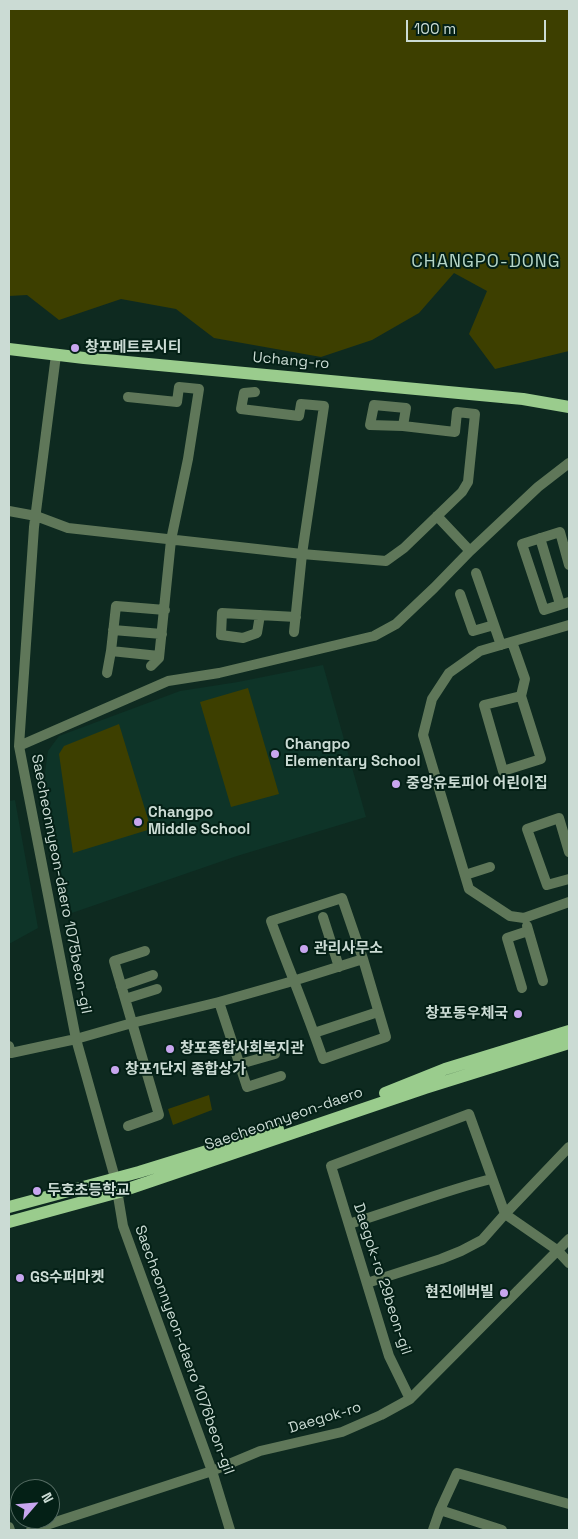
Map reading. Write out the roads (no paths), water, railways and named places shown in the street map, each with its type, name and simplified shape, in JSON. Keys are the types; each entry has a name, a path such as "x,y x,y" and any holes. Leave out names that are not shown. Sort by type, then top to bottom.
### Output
{"main road":[{"name":"Uchang-ro","path":"9,349 513,398 569,407"},
{"name":"Saecheonnyeon-daero","path":"9,1207 115,1178 350,1107 445,1069 569,1030"},
{"name":"Saecheonnyeon-daero","path":"9,1222 119,1192 424,1088 569,1043"}],"street":[{"path":"19,746 36,516 56,355"},
{"path":"128,397 176,402 179,386 199,388 188,459 171,540 159,656 151,666"},
{"path":"255,392 244,393 241,409 298,416 301,404 324,406 302,554 294,632"},
{"path":"9,511 36,516 68,528 302,554 386,561 404,548 462,492 468,482 476,414 457,412 455,432 403,426"},
{"name":"Saecheonnyeon-daero 1075beon-gil","path":"115,1178 76,1039 19,746 168,681 219,673 374,636 396,624 538,487 569,462"},
{"path":"437,516 470,551"},
{"path":"540,538 564,603 544,610 522,544 540,538 560,532 569,565"},
{"path":"476,573 501,645"},
{"path":"460,594 473,632 494,624"},
{"path":"107,674 116,606 165,610"},
{"path":"260,615 296,617"},
{"path":"569,625 480,651 449,673 432,699 423,735 469,889 510,916 524,918 569,902"},
{"path":"113,630 162,634"},
{"path":"512,642 525,679 522,696 541,759 503,771 484,705 522,696"},
{"path":"110,651 159,656"},
{"path":"569,852 559,818 527,829 546,885 569,879"},
{"path":"465,875 490,867"},
{"path":"342,898 362,959 386,1037 322,1059 314,1032 271,922 342,898"},
{"path":"323,917 339,967"},
{"path":"524,918 544,981"},
{"path":"522,988 507,938 528,931"},
{"path":"128,1126 159,1114 114,962 145,951"},
{"path":"9,1051 76,1039 219,1002 362,959"},
{"path":"121,986 153,975"},
{"path":"125,999 156,989"},
{"path":"219,1002 247,1087 282,1076"},
{"path":"314,1032 378,1012"},
{"path":"240,1064 275,1054"},
{"name":"Daegok-ro 29beon-gil","path":"410,1399 389,1356 331,1166 469,1114 491,1179"},
{"path":"367,1283 461,1251 482,1240 569,1147"},
{"name":"Saecheonnyeon-daero 1076beon-gil","path":"115,1178 119,1192 123,1226 212,1471 230,1530"},
{"path":"349,1224 409,1206 459,1187 491,1179 505,1214 556,1250 569,1263"},
{"name":"Daegok-ro","path":"31,1530 212,1471 260,1451 342,1432 381,1416 410,1399 569,1239"},
{"path":"433,1530 456,1473 569,1504"},
{"path":"440,1510 502,1530"}],"place":[{"name":"창포메트로시티","path":"75,348"},
{"name":"Changpo Elementary School","path":"275,754"},
{"name":"중앙유토피아 어린이집","path":"396,784"},
{"name":"Changpo Middle School","path":"138,822"},
{"name":"관리사무소","path":"304,949"},
{"name":"창포동우체국","path":"518,1014"},
{"name":"창포종합사회복지관","path":"170,1049"},
{"name":"창포1단지 종합상가","path":"115,1070"},
{"name":"두호초등학교","path":"37,1191"},
{"name":"GS수퍼마켓","path":"20,1278"},
{"name":"현진에버빌","path":"504,1293"}],"district":[{"name":"CHANGPO-DONG","path":"486,262"}]}
